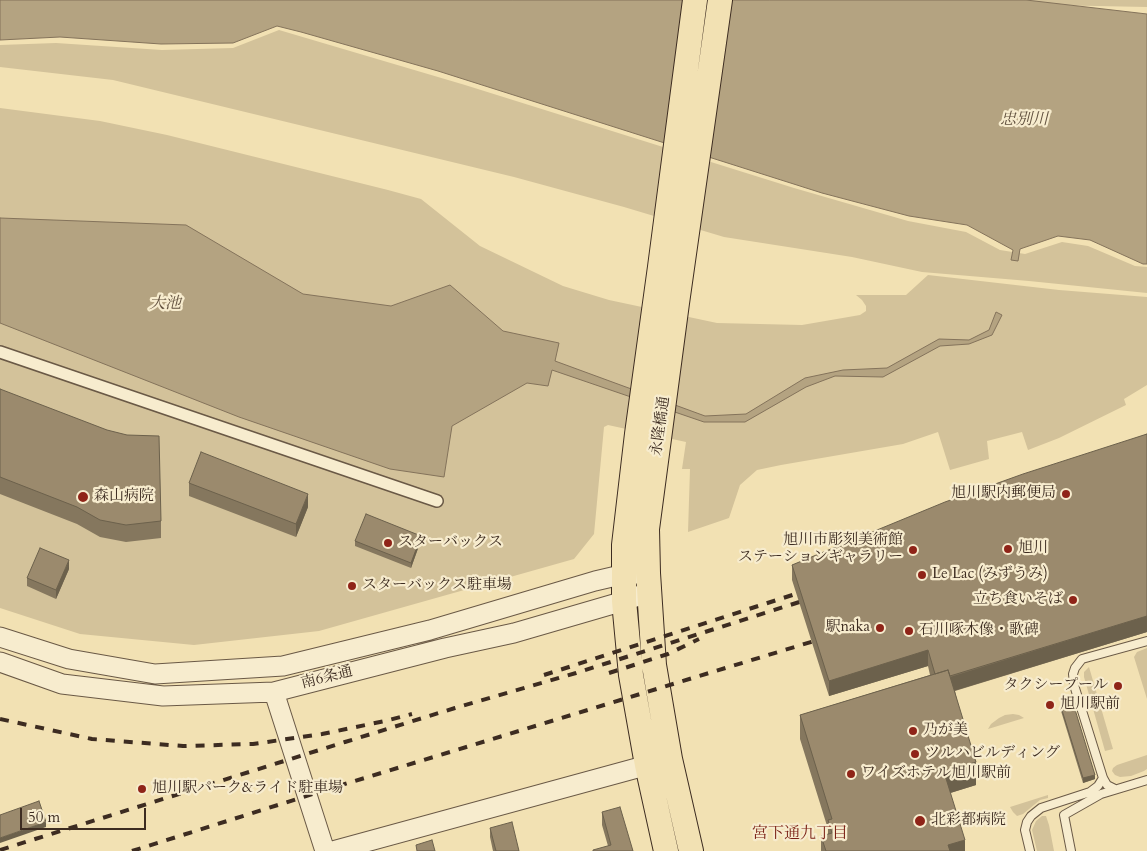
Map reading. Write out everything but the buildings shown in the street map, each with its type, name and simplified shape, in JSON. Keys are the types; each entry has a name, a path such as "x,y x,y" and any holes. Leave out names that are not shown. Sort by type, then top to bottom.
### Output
{"main road":[{"name":"永隆橋通","path":"674,250 695,0"},
{"name":"永隆橋通","path":"691,851 670,759 640,580 624,545 637,434 667,299 674,250 720,0"},
{"name":"永隆橋通","path":"666,851 647,765 632,675 624,602 640,580 648,529 658,443 667,299"}],"street":[{"path":"0,352 437,501"},
{"name":"南6条通","path":"0,637 69,659 155,674 283,666 430,630 595,581 640,580"},
{"name":"南6条通","path":"0,662 62,684 163,696 274,692 445,648 514,633 596,608 624,602"},
{"path":"274,692 325,851"},
{"path":"333,851 670,759"}],"lane":[{"path":"1116,789 1107,785 1103,778 1074,685 1075,668 1082,660 1147,641"},
{"path":"1030,851 1024,830 1031,816 1041,808 1090,792 1098,786 1103,778"},
{"path":"1071,851 1064,815 1100,794 1147,780"}],"shaded area":[{"path":"988,0 1147,0 1147,7 1044,5"},
{"path":"279,30 465,85 794,188 908,221 966,232 1000,250 1025,254 1062,242 1088,246 1135,266 1147,267 1147,293 922,272 852,257 724,237 514,177 113,80 0,67 0,45 56,43 162,50 233,48"},
{"path":"0,108 100,121 167,135 421,199 480,246 563,286 609,300 717,323 802,325 860,315 866,311 866,306 856,295 906,295 928,275 1059,290 1147,297 1147,385 1124,399 1126,405 1059,438 1028,450 1022,432 987,441 989,459 950,470 938,432 903,444 757,470 740,485 729,518 688,532 690,469 682,469 686,442 608,425 604,427 594,534 574,559 319,631 194,645 80,634 0,608"},
{"path":"1147,648 1147,699 1134,657 1137,652"},
{"path":"1089,667 1113,749 1105,751 1084,677 1084,672"},
{"path":"1013,714 1024,718 988,729 999,718"},
{"path":"1147,755 1147,769 1144,771 1131,776 1120,777 1112,771 1117,765"},
{"path":"1048,795 1048,798 1040,800 1023,814 1017,816 1010,807"},
{"path":"1042,816 1046,816 1054,851 1037,851 1032,830 1036,821"}],"water":[{"name":"忠別川","path":"0,0 1026,0 1147,14 1147,264 1143,264 1090,240 1058,236 1020,249 1018,261 1011,260 1013,250 967,225 909,216 822,193 438,71 277,26 233,43 161,44 60,37 0,40"},
{"name":"大池","path":"0,218 186,225 303,294 391,306 450,285 503,331 559,343 555,361 705,416 746,414 805,378 843,370 887,368 939,339 969,340 989,330 996,312 1002,315 992,335 969,344 940,346 883,377 835,376 806,387 745,422 704,422 552,370 548,386 527,383 452,426 444,477 390,469 239,417 0,323"}],"railway":[{"path":"544,675 811,589"},
{"path":"0,850 455,708 576,673 812,598"},
{"path":"132,851 824,638"},
{"path":"609,673 668,654 699,639"},
{"path":"0,719 92,739 183,746 253,744 322,734 412,714"}],"place":[{"name":"旭川駅内郵便局","path":"1066,494"},
{"name":"森山病院","path":"83,497"},
{"name":"スターバックス","path":"388,543"},
{"name":"旭川","path":"1008,549"},
{"name":"旭川市彫刻美術館 ステーションギャラリー","path":"913,550"},
{"name":"Le Lac (みずうみ)","path":"922,575"},
{"name":"スターバックス駐車場","path":"352,586"},
{"name":"立ち食いそば","path":"1073,600"},
{"name":"駅naka","path":"880,628"},
{"name":"石川啄木像・歌碑","path":"909,631"},
{"name":"タクシープール","path":"1118,686"},
{"name":"旭川駅前","path":"1050,705"},
{"name":"乃が美","path":"913,731"},
{"name":"ツルハビルディング","path":"915,754"},
{"name":"ワイズホテル旭川駅前","path":"851,774"},
{"name":"旭川駅パーク&ライド駐車場","path":"142,789"},
{"name":"北彩都病院","path":"920,821"}],"district":[{"name":"宮下通九丁目","path":"800,834"}]}
